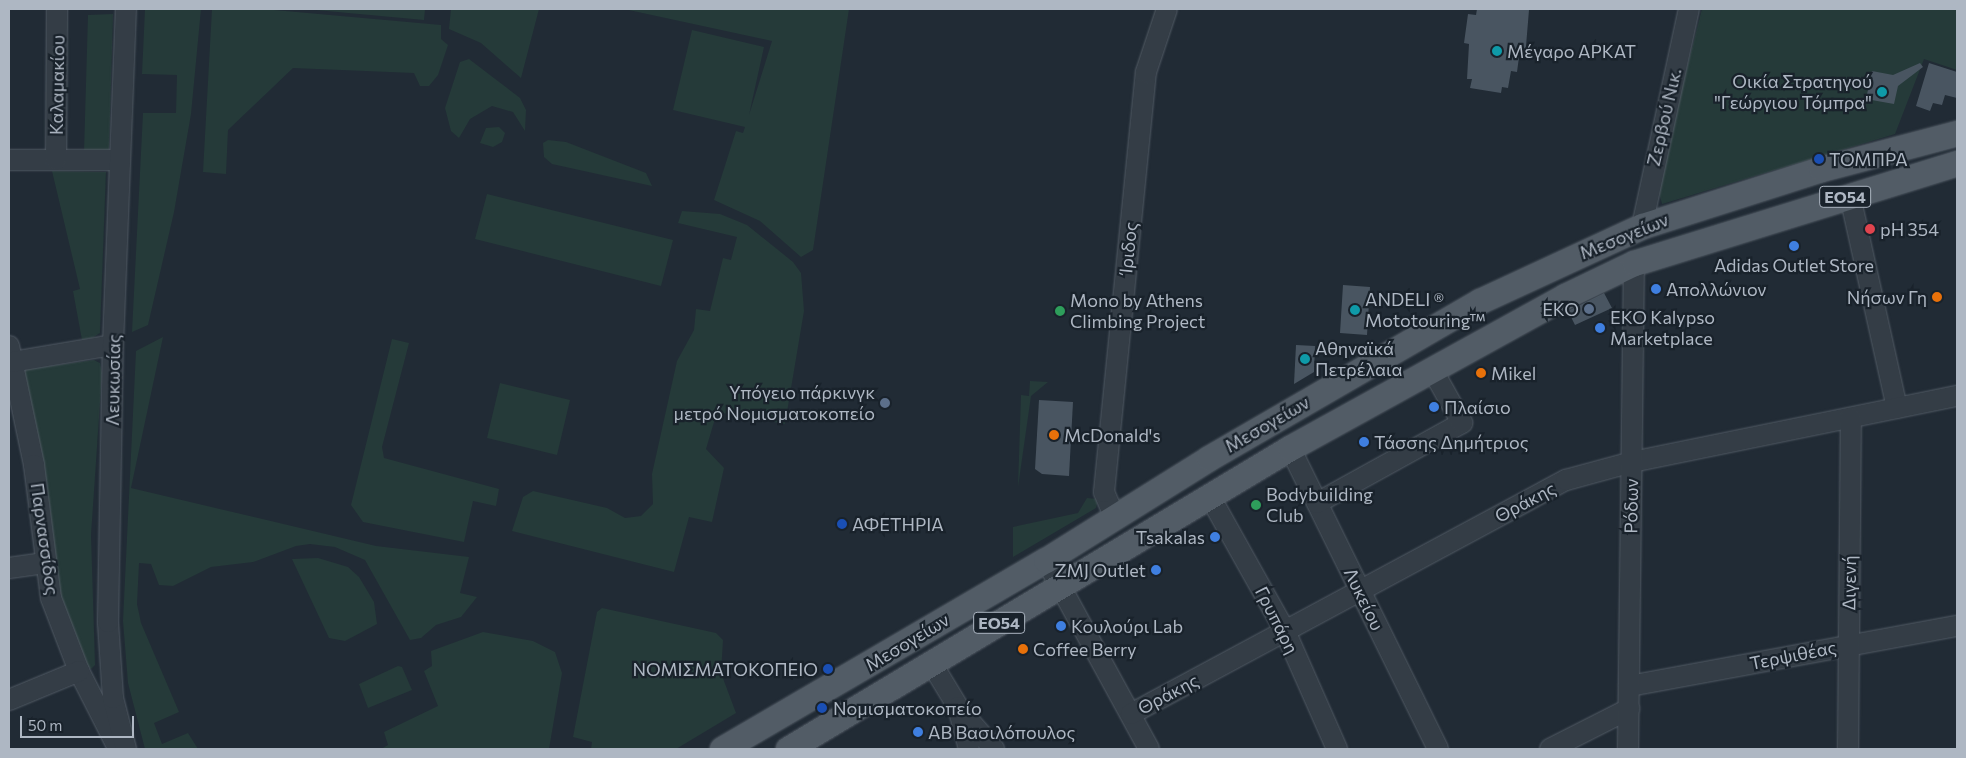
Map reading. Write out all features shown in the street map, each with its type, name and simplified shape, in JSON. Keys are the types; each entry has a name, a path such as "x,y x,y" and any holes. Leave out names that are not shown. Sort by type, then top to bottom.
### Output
{"main road":[{"name":"Μεσογείων","path":"728,748 1046,560 1209,458 1480,301 1642,226 1821,169 1957,133"},
{"name":"Μεσογείων","path":"788,749 932,664 1060,584 1290,448 1432,369 1634,263 1957,163"}],"street":[{"name":"Καλαμακίου","path":"56,160 57,9"},
{"name":"Λευκωσίας","path":"126,9 113,345 109,660 113,698 126,749"},
{"name":"Ίριδος","path":"1114,518 1104,492 1146,72 1167,9"},
{"name":"Ζερβού Νικ.","path":"1642,226 1689,9"},
{"path":"9,160 119,160"},
{"path":"1850,196 1897,408"},
{"name":"Ρόδων","path":"1628,749 1634,263"},
{"path":"10,354 113,345"},
{"name":"Παρνασσίδος","path":"10,354 34,465 51,598 78,671 119,749"},
{"path":"1317,503 1462,423 1432,369"},
{"name":"Θράκης","path":"1131,714 1566,480 1632,462 1957,396"},
{"name":"Διγενή","path":"1848,749 1851,418"},
{"name":"Λυκείου","path":"1290,448 1438,749"},
{"name":"Γρυπάρη","path":"1209,495 1284,631 1337,749"},
{"path":"1046,560 1131,714 1148,749"},
{"path":"9,568 46,563"},
{"name":"Τερψιθέας","path":"1629,686 1848,644 1957,626"},
{"path":"932,664 958,707 994,749"},
{"path":"9,700 78,671"},
{"path":"958,707 970,749"},
{"path":"1550,749 1629,709"}],"green space":[{"path":"145,9 201,9 191,114 174,212 148,325 132,332 143,113 176,113 177,75 142,74"},
{"path":"212,9 263,9 441,25 441,39 448,45 438,75 429,86 420,86 414,73 293,68 228,130 226,174 203,172"},
{"path":"305,9 425,9 424,20"},
{"path":"451,9 539,9 521,78 481,43 449,29"},
{"path":"624,9 849,9 813,250 801,257 760,221 714,200 736,131 743,133 745,127 673,110 692,30 764,47 749,115 772,41"},
{"path":"1702,9 1957,9 1957,70 1924,59 1895,134 1662,204 1657,185"},
{"path":"113,14 109,150 84,152 88,15"},
{"path":"469,59 520,98 526,110 525,131 513,112 492,106 470,119 459,138 451,131 445,108 460,62"},
{"path":"499,127 505,133 502,142 493,147 480,143 486,128"},
{"path":"548,140 566,142 646,173 652,186 552,164 544,157 543,143"},
{"path":"52,171 106,172 100,333 92,338 82,340 73,291 80,289"},
{"path":"487,194 673,240 661,286 475,239"},
{"path":"682,211 720,214 747,225 793,262 801,273 804,311 785,424 717,412 706,449 724,468 712,522 689,517 674,572 512,531 523,497 533,491 607,508 625,518 641,516 653,504 652,474 677,361 694,330 696,309 710,311 723,258 731,260 737,237 678,223"},
{"path":"163,337 131,488 376,546 469,557 460,593 477,597 461,617 436,625 421,638 410,640 365,560 335,547 310,544 296,546 253,562 211,567 173,586 159,585 151,564 139,563 137,604 141,623 179,712 154,723 162,744 188,733 198,749 145,749 128,683 123,621 136,351"},
{"path":"392,339 409,343 382,447 384,458 499,489 496,506 473,501 464,542 363,522 351,505"},
{"path":"94,360 100,363 102,373 91,535 95,665 91,669 84,664 56,582 50,507 21,370"},
{"path":"1030,381 1048,382 1031,396 1018,487 1021,395 1029,396"},
{"path":"500,383 570,400 557,455 487,438"},
{"path":"1087,498 1098,499 1096,508 1013,557 1013,527 1078,513"},
{"path":"318,558 348,567 359,577 374,602 377,624 345,641 329,638 292,559"},
{"path":"602,608 716,633 723,640 721,673 736,713 676,749 591,749 592,742 573,737 597,612"},
{"path":"483,632 533,641 555,652 562,673 549,749 381,749 388,745 384,732 438,706 424,671 432,666 431,651"},
{"path":"398,666 402,667 412,690 368,708 359,684"}],"building":[{"name":"Μέγαρο ΑΡΚΑΤ","path":"1477,9 1529,10 1525,58 1519,57 1517,72 1511,71 1508,88 1502,87 1501,93 1470,88 1472,79 1467,79 1469,44 1464,43 1468,14 1476,15"},
{"name":"Οικία Στρατηγού \"Γεώργιου Τόμπρα\"","path":"1920,63 1923,67 1898,86 1894,104 1866,99 1872,71 1893,75"},
{"path":"1929,63 1957,72 1957,98 1945,95 1942,105 1933,103 1930,111 1916,106"},
{"name":"ANDELI ® Mototouring™","path":"1343,285 1370,287 1367,335 1340,333"},
{"name":"EKO","path":"1604,293 1612,308 1575,325 1568,311"},
{"name":"Αθηναϊκά Πετρέλαια","path":"1296,345 1315,346 1314,372 1294,384"},
{"name":"McDonald's","path":"1039,400 1073,402 1069,476 1042,474 1035,469"}],"place":[{"name":"Μέγαρο ΑΡΚΑΤ","path":"1497,51"},
{"name":"Οικία Στρατηγού \"Γεώργιου Τόμπρα\"","path":"1882,92"},
{"name":"ΤΟΜΠΡΑ","path":"1819,159"},
{"name":"pH 354","path":"1870,229"},
{"name":"Adidas Outlet Store","path":"1794,246"},
{"name":"Απολλώνιον","path":"1656,289"},
{"name":"Νήσων Γη","path":"1937,297"},
{"name":"EKO","path":"1589,309"},
{"name":"ANDELI ® Mototouring™","path":"1355,310"},
{"name":"Mono by Athens Climbing Project","path":"1060,311"},
{"name":"EKO Kalypso Marketplace","path":"1600,328"},
{"name":"Αθηναϊκά Πετρέλαια","path":"1305,359"},
{"name":"Mikel","path":"1481,373"},
{"name":"Υπόγειο πάρκινγκ μετρό Νομισματοκοπείο","path":"885,403"},
{"name":"Πλαίσιο","path":"1434,407"},
{"name":"McDonald's","path":"1054,435"},
{"name":"Τάσσης Δημήτριος","path":"1364,442"},
{"name":"Bodybuilding Club","path":"1256,505"},
{"name":"ΑΦΕΤΗΡΙΑ","path":"842,524"},
{"name":"Tsakalas","path":"1215,537"},
{"name":"ZMJ Outlet","path":"1156,570"},
{"name":"Κουλούρι Lab","path":"1061,626"},
{"name":"Coffee Berry","path":"1023,649"},
{"name":"ΝΟΜΙΣΜΑΤΟΚΟΠΕΙΟ","path":"828,669"},
{"name":"Νομισματοκοπείο","path":"822,708"},
{"name":"ΑΒ Βασιλόπουλος","path":"918,732"}]}
